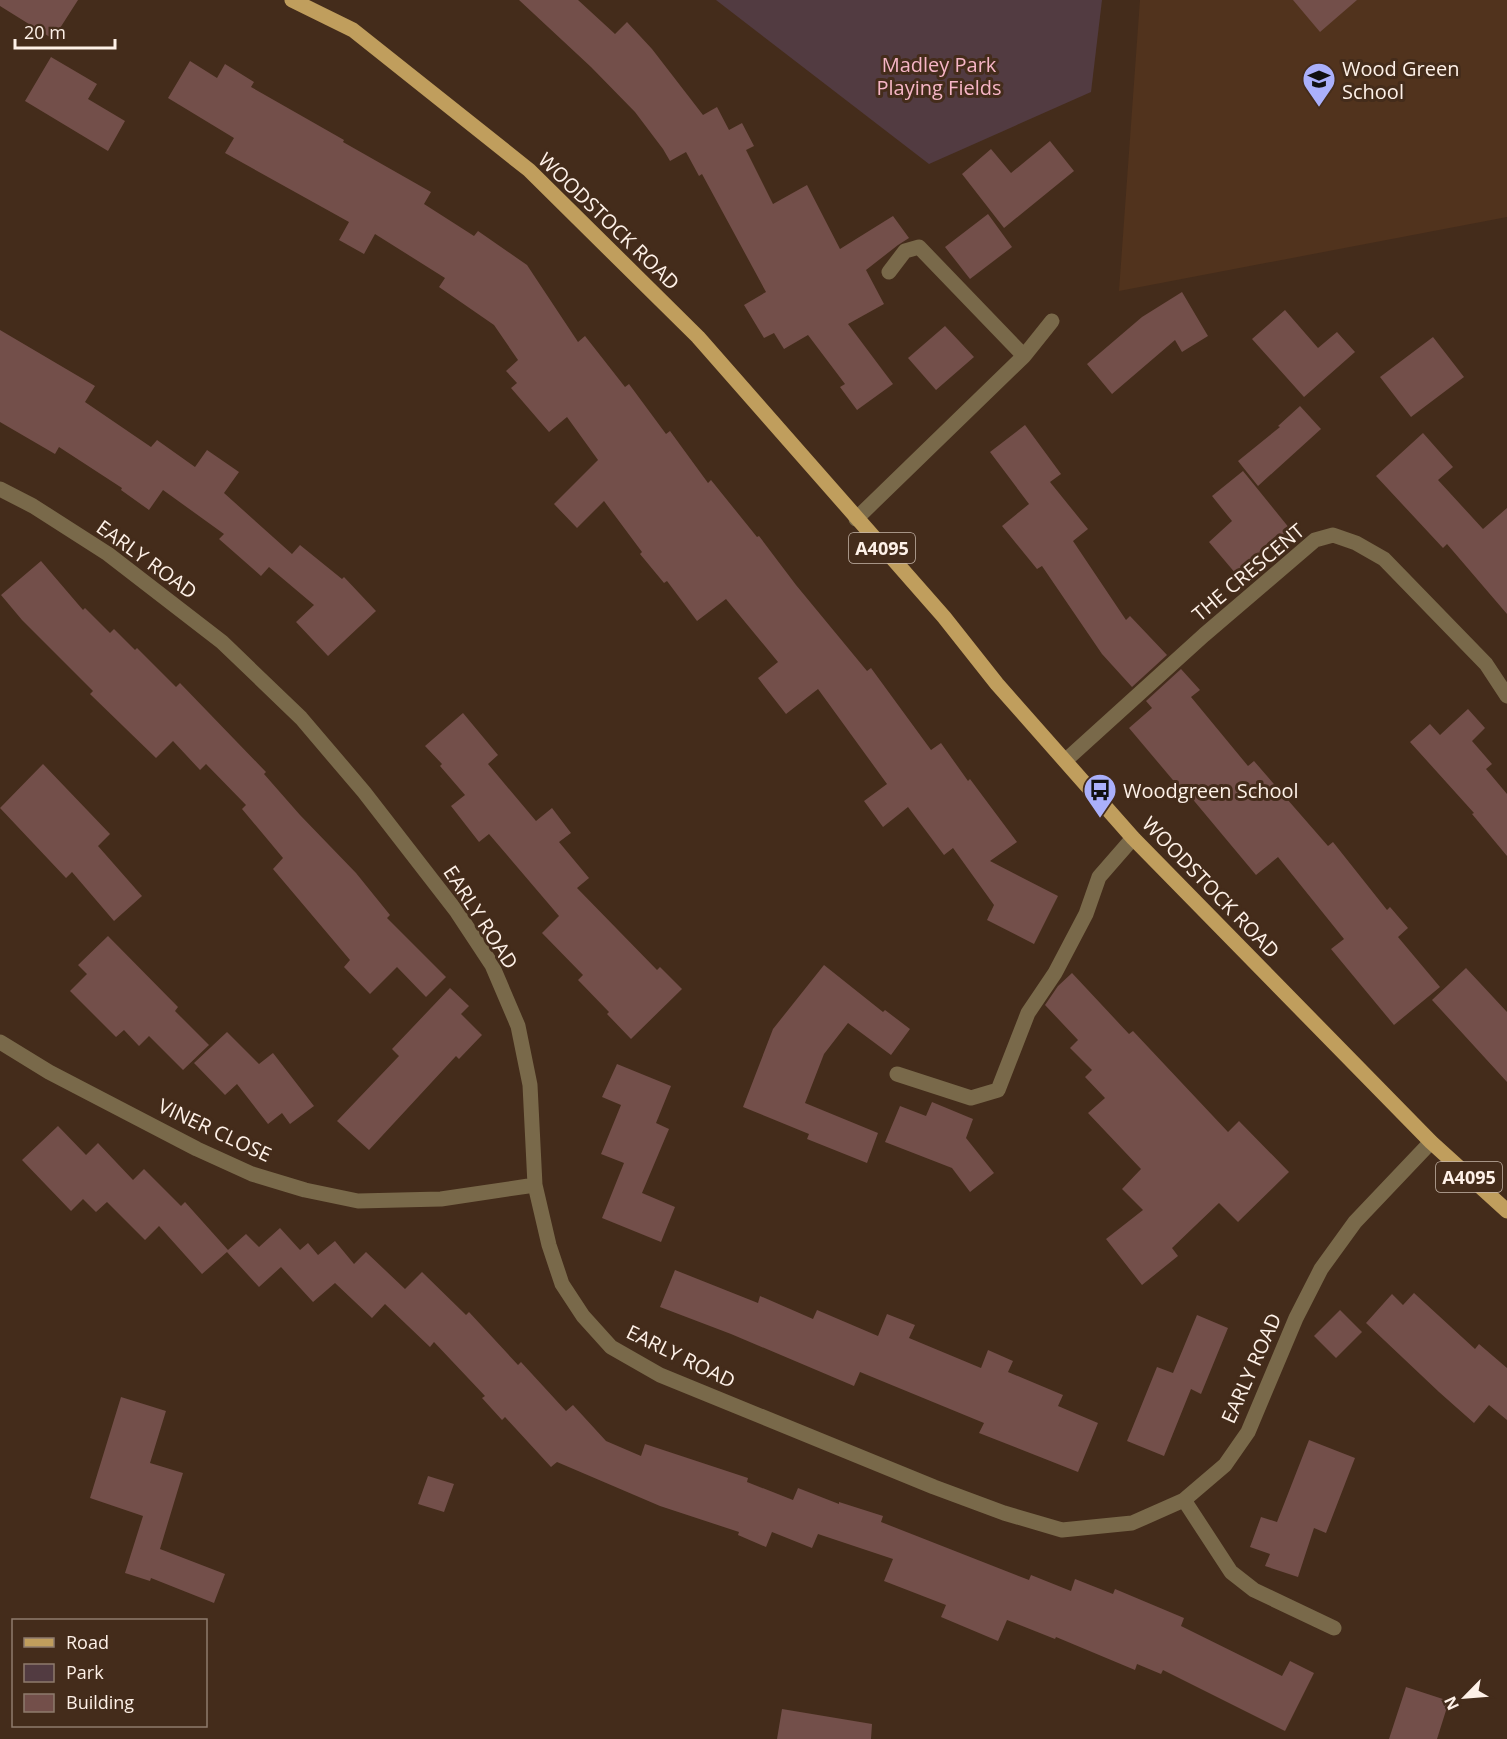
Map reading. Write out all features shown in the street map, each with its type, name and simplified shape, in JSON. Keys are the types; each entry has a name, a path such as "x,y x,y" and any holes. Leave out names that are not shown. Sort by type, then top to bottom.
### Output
{"main road":[{"name":"WOODSTOCK ROAD","path":"292,0 354,30 529,170 698,337 944,617 998,684 1133,838 1431,1142 1507,1211"}],"street":[{"path":"889,272 905,251 919,247 1024,356"},
{"path":"856,519 1024,356 1052,321"},
{"name":"EARLY ROAD","path":"0,489 33,506 108,554 222,642 301,718 364,792 457,912 492,965 519,1026 530,1085 535,1185 549,1245 562,1284 583,1316 611,1347 660,1375 934,1487 1004,1513 1062,1530 1132,1523 1184,1500 1225,1465 1248,1431 1296,1318 1321,1269 1354,1222 1431,1142"},
{"name":"THE CRESCENT","path":"1066,760 1204,635 1315,540 1333,535 1356,543 1384,559 1486,664 1507,696"},
{"path":"897,1074 971,1098 998,1090 1028,1013 1054,973 1086,914 1099,877 1133,838"},
{"name":"VINER CLOSE","path":"0,1042 49,1072 197,1149 252,1174 305,1190 358,1201 441,1199 535,1185"},
{"path":"1184,1500 1231,1572 1254,1590 1334,1628"}],"shaded area":[{"name":"Wood Green School","path":"1140,0 1507,0 1507,217 1119,291"}],"green space":[{"name":"Madley Park Playing Fields","path":"716,0 1102,0 1091,92 929,164"}],"building":[{"path":"0,0 78,0 53,39 0,6"},
{"path":"519,0 578,0 615,34 627,22 652,49 703,115 717,107 729,130 742,123 754,146 746,150 773,204 807,185 840,249 893,216 909,238 866,270 884,304 848,324 893,384 857,410 840,387 845,384 808,335 784,349 774,333 764,338 744,305 766,292 702,174 699,176 686,152 670,161 635,112 591,67"},
{"path":"1293,0 1357,0 1320,32"},
{"path":"51,57 97,84 88,99 125,121 108,151 25,101"},
{"path":"190,61 217,78 225,64 254,82 251,87 431,192 424,204 474,236 478,231 527,265 578,342 585,336 625,387 629,384 666,434 670,431 708,483 711,480 757,537 759,536 867,671 871,668 931,750 941,743 968,781 970,779 1017,842 990,861 1058,896 1034,944 987,920 994,905 953,848 944,855 908,807 883,827 864,801 887,784 818,689 786,714 758,678 778,662 726,599 697,621 667,581 664,583 640,554 642,552 604,501 577,528 554,504 598,460 567,417 549,432 511,388 517,383 506,371 518,360 494,325 439,287 445,278 375,234 364,254 339,240 349,222 225,153 234,138 168,98"},
{"path":"1050,141 1074,171 1004,228 962,174 991,149 1011,173"},
{"path":"988,214 1012,247 970,279 945,247"},
{"path":"1182,292 1208,336 1182,352 1175,340 1112,394 1087,364 1142,317"},
{"path":"1285,310 1318,348 1337,332 1355,352 1304,397 1252,339"},
{"path":"945,326 974,357 936,390 908,358"},
{"path":"0,330 95,386 85,402 151,447 157,440 195,467 207,450 239,472 224,493 292,554 300,545 342,579 344,577 376,611 328,656 296,622 314,605 269,567 261,576 219,539 224,534 163,490 149,510 121,490 122,488 59,447 55,454 0,422"},
{"path":"1433,337 1464,377 1411,417 1380,377"},
{"path":"1300,406 1321,429 1258,486 1238,461 1280,427 1278,426"},
{"path":"1025,425 1061,474 1050,482 1088,529 1073,541 1126,620 1130,616 1167,655 1132,687 1102,654 1042,566 1037,569 1002,526 1029,504 990,452"},
{"path":"1423,433 1453,467 1438,480 1483,529 1507,508 1507,614 1447,544 1443,548 1376,476"},
{"path":"1243,471 1290,529 1236,574 1209,542 1232,521 1212,496"},
{"path":"41,561 83,610 85,608 110,633 114,629 135,650 137,648 176,687 180,683 266,772 264,774 300,815 356,873 390,915 387,918 446,977 426,997 397,967 370,994 344,967 350,960 273,869 283,858 242,809 246,805 206,764 200,770 173,741 156,758 90,694 93,691 22,620 1,595"},
{"path":"1181,669 1200,690 1191,697 1248,766 1254,761 1328,846 1333,842 1387,910 1390,907 1408,928 1398,937 1440,987 1394,1025 1331,949 1344,939 1278,857 1256,875 1185,790 1183,792 1129,728 1152,708 1146,701"},
{"path":"1468,709 1485,728 1472,741 1492,764 1486,769 1507,794 1507,856 1472,814 1474,813 1410,742 1430,724 1440,735"},
{"path":"463,713 498,755 488,764 536,821 552,808 571,833 559,842 589,878 577,888 657,970 660,967 682,989 631,1039 578,980 583,975 542,933 559,916 489,834 479,842 451,806 465,795 425,746"},
{"path":"43,764 110,834 98,846 142,896 114,921 72,872 66,878 0,808"},
{"path":"108,936 178,1007 175,1011 209,1045 183,1070 149,1036 139,1046 124,1030 116,1037 70,991 87,974 78,965"},
{"path":"824,965 883,1012 885,1010 910,1029 891,1055 848,1023 824,1054 805,1103 878,1133 867,1163 807,1139 809,1134 743,1107 773,1029"},
{"path":"1466,968 1507,1012 1507,1082 1432,1000"},
{"path":"1072,973 1129,1034 1133,1031 1228,1132 1239,1121 1289,1172 1238,1222 1219,1203 1172,1248 1178,1256 1142,1285 1106,1239 1143,1210 1122,1189 1141,1169 1088,1113 1105,1098 1085,1077 1092,1070 1070,1048 1078,1040 1045,1005 1058,986"},
{"path":"450,988 469,1006 461,1014 482,1035 459,1059 456,1056 369,1150 337,1121 399,1056 392,1049"},
{"path":"227,1032 259,1064 273,1053 314,1106 290,1124 282,1113 268,1124 237,1084 225,1095 194,1063"},
{"path":"617,1064 671,1086 656,1123 669,1129 642,1193 675,1207 661,1242 602,1218 624,1163 601,1154 621,1105 602,1097"},
{"path":"932,1102 973,1119 966,1138 994,1173 970,1192 952,1168 885,1142 900,1106 926,1116"},
{"path":"58,1126 86,1155 98,1143 133,1180 144,1169 181,1206 185,1202 228,1250 246,1234 259,1247 280,1228 300,1250 308,1243 318,1255 335,1241 354,1264 366,1252 405,1289 422,1272 466,1315 469,1312 518,1365 521,1362 566,1411 573,1405 606,1441 641,1456 645,1444 748,1478 747,1482 793,1500 798,1488 839,1504 839,1502 883,1516 881,1522 1029,1580 1031,1575 1071,1591 1075,1579 1113,1594 1115,1589 1184,1618 1181,1626 1282,1676 1290,1661 1314,1673 1285,1731 1163,1670 1161,1674 1137,1664 1135,1670 1056,1637 1055,1639 1007,1620 998,1641 941,1617 946,1605 884,1581 893,1559 818,1534 812,1548 772,1532 766,1547 738,1535 739,1532 660,1506 557,1462 551,1467 505,1417 502,1420 482,1398 485,1396 434,1342 430,1347 385,1304 372,1318 335,1283 313,1302 281,1267 259,1287 227,1252 202,1274 159,1226 145,1240 107,1202 96,1212 83,1199 71,1211 22,1160"},
{"path":"675,1270 758,1303 760,1296 813,1319 817,1310 878,1336 887,1314 915,1325 909,1338 981,1368 988,1350 1013,1361 1008,1372 1063,1395 1058,1406 1098,1423 1078,1472 979,1433 984,1423 860,1372 854,1386 660,1307"},
{"path":"1414,1293 1475,1349 1479,1344 1507,1368 1507,1420 1489,1405 1474,1423 1366,1323 1392,1294 1403,1305"},
{"path":"1340,1310 1362,1332 1336,1358 1314,1336"},
{"path":"1197,1315 1228,1328 1201,1394 1191,1389 1164,1456 1127,1441 1157,1367 1173,1373"},
{"path":"121,1397 166,1411 150,1463 183,1473 160,1549 225,1574 214,1603 151,1578 150,1581 125,1573 143,1516 90,1498"},
{"path":"1309,1440 1355,1458 1326,1533 1314,1528 1298,1577 1265,1566 1270,1554 1250,1547 1261,1517 1277,1522"},
{"path":"428,1476 454,1484 444,1512 418,1504"},
{"path":"1406,1687 1449,1701 1437,1739 1389,1739"},
{"path":"782,1709 872,1724 871,1739 777,1739"}],"place":[{"name":"Wood Green School","path":"1319,108"},
{"name":"Woodgreen School","path":"1100,819"}]}
